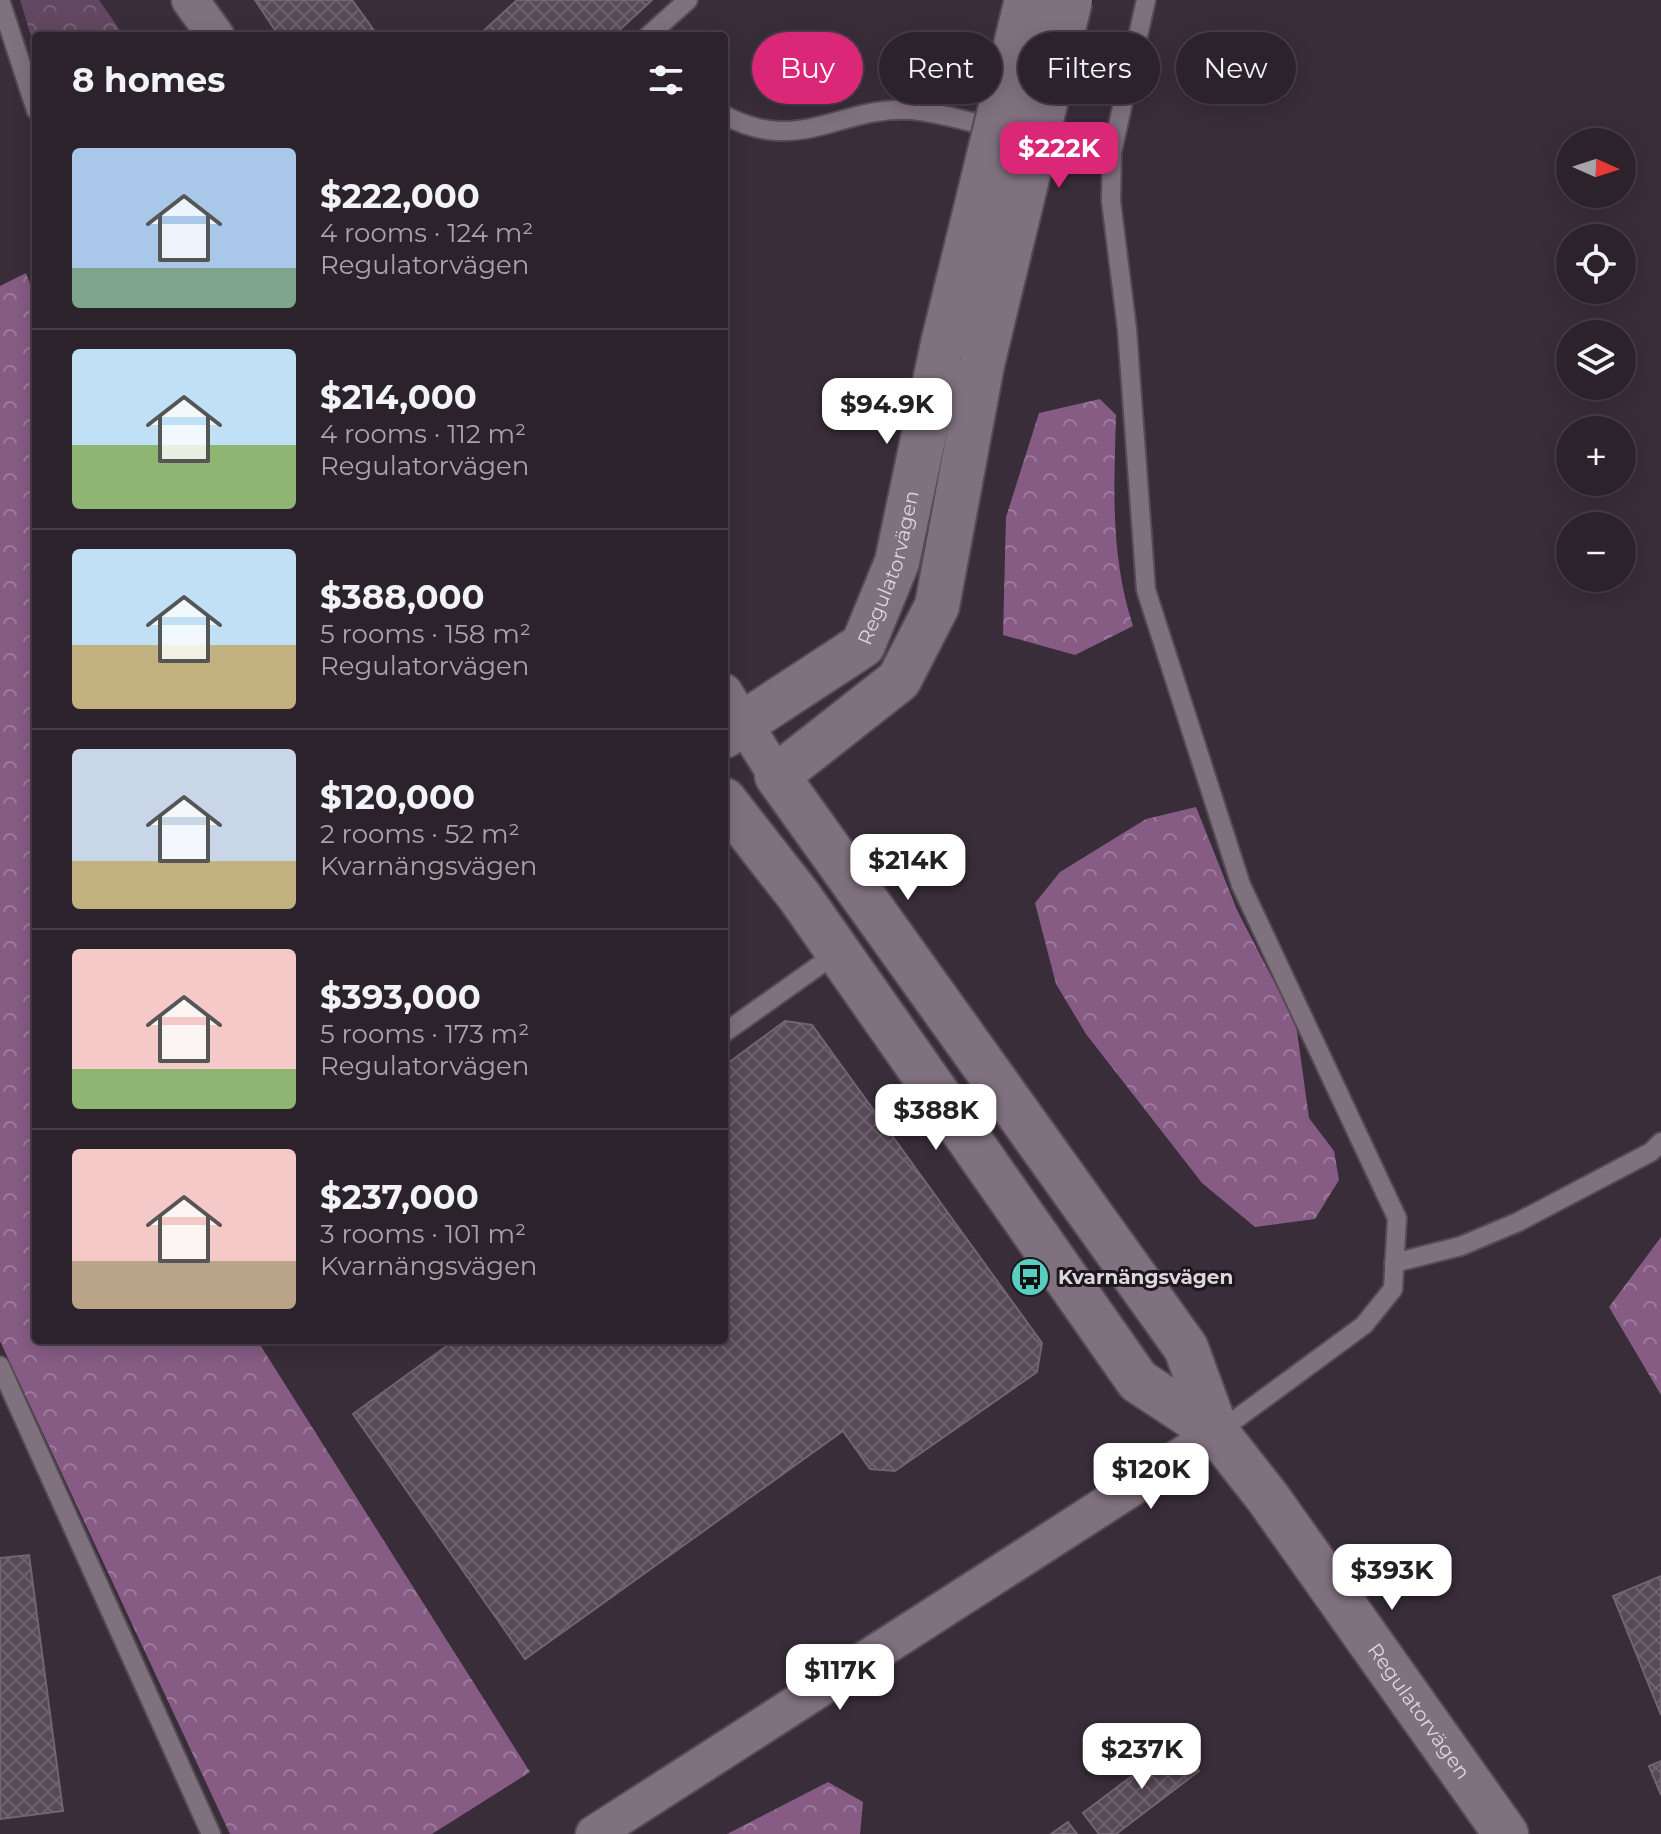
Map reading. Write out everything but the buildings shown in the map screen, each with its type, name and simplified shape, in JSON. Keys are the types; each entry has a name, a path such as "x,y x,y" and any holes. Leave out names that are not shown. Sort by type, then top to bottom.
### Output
{"street":[{"path":"190,0 213,32"},
{"name":"Regulatorvägen","path":"731,717 863,645 897,562 943,344 1027,0"},
{"path":"728,803 777,776 899,680 937,606 982,364 1070,0"},
{"path":"731,717 777,776"},
{"name":"Regulatorvägen","path":"777,776 1186,1348 1217,1433 1295,1536 1506,1834"},
{"name":"Regulatorvägen","path":"728,805 838,952 1138,1381 1217,1433"},
{"path":"594,1834 1217,1433"}],"lane":[{"path":"0,0 18,64 32,100"},
{"path":"1146,0 1112,152 1111,201 1127,329 1146,590 1241,885 1397,1218 1393,1289 1364,1325 1217,1433"},
{"path":"653,32 682,6"},
{"path":"728,117 742,125 782,132 834,125 875,112 910,110 1112,152"},
{"path":"728,1030 838,952"},
{"path":"1394,1263 1461,1246 1518,1222 1651,1152 1661,1142"},
{"path":"0,1366 211,1834"}],"green space":[{"path":"20,0 99,0 121,32 32,32 32,39"},
{"path":"26,273 32,289 32,1344 260,1344 530,1772 432,1834 230,1834 0,1341 0,286"},
{"path":"1100,399 1116,415 1114,495 1117,547 1133,626 1075,655 1003,635 1006,517 1039,413"},
{"path":"1196,807 1237,910 1296,1024 1309,1118 1334,1151 1339,1180 1315,1219 1255,1227 1202,1183 1086,1034 1056,984 1035,903 1060,872 1146,819"},
{"path":"1661,1237 1661,1395 1609,1307"},
{"path":"828,1782 863,1802 860,1834 727,1834"}],"place":[{"name":"Kvarnängsvägen","path":"1030,1277"}]}
